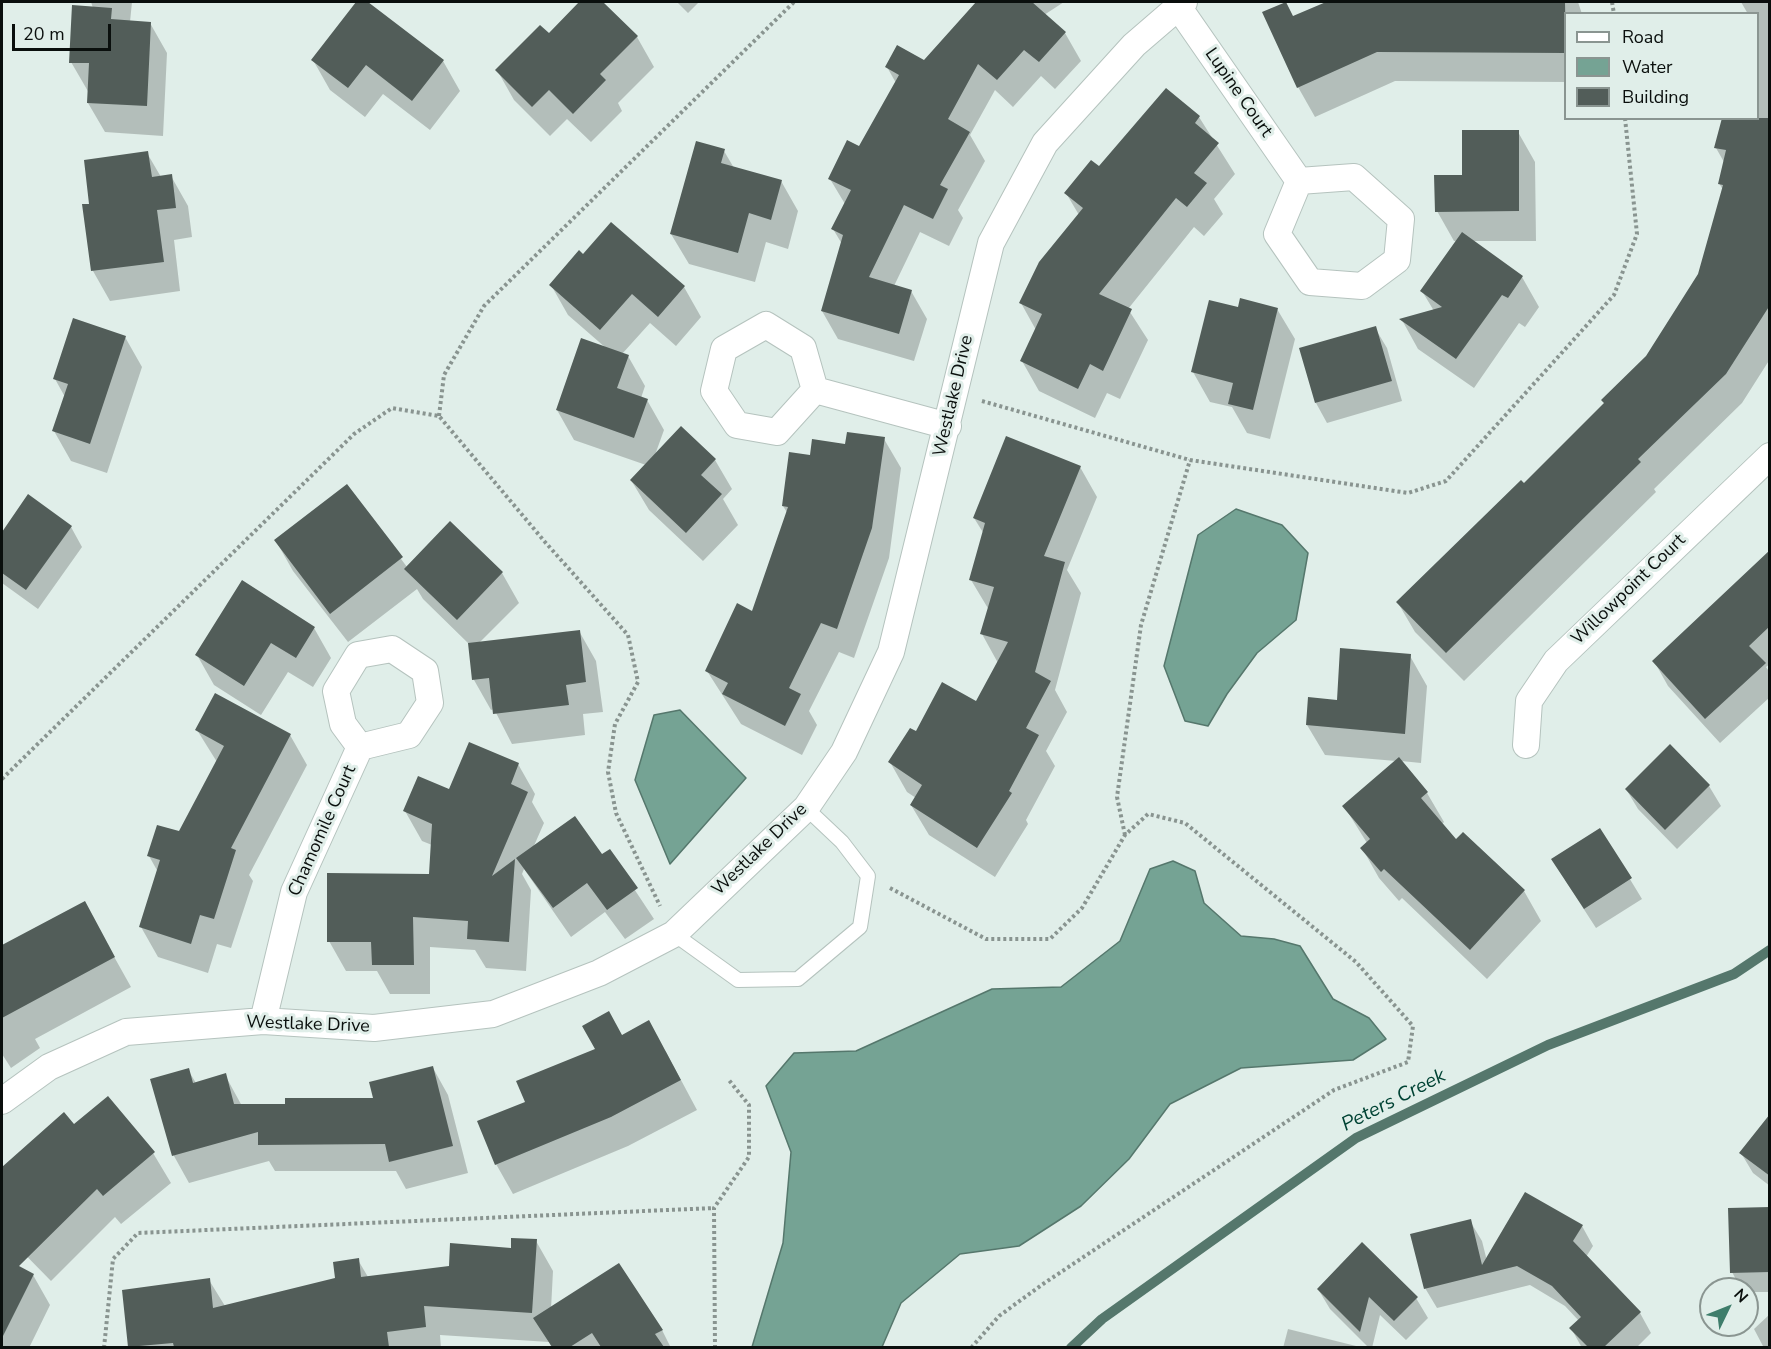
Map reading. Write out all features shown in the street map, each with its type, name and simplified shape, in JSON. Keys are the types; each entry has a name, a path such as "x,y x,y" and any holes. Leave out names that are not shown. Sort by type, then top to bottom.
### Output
{"street":[{"name":"Lupine Court","path":"1181,4 1299,181"},
{"name":"Westlake Drive","path":"2,1101 49,1067 126,1032 263,1021 374,1028 493,1014 599,973 674,934 806,808 844,752 891,652 991,243 1045,143 1134,45 1181,4"},
{"path":"1354,177 1401,219 1397,260 1362,286 1310,282 1277,234 1299,181 1354,177"},
{"path":"814,390 948,426"},
{"name":"Willowpoint Court","path":"1526,744 1529,701 1556,661 1770,456"},
{"name":"Chamomile Court","path":"263,1021 294,892 360,747"}],"lane":[{"path":"674,934 738,980 798,979 860,927 868,876 842,842 806,808"}],"path":[{"path":"439,416 444,375 484,306 794,2"},
{"path":"955,393 1190,460 1408,494 1446,481 1614,295 1637,234 1625,120"},
{"path":"1125,835 1117,797 1142,625 1190,460"},
{"path":"868,876 986,939 1050,939 1082,908 1125,835 1148,814 1185,823 1356,962 1413,1026 1408,1062 1334,1090 1043,1284 999,1316 971,1347"},
{"path":"715,1347 714,1208 749,1157 749,1105 728,1078"},
{"path":"104,1347 113,1260 138,1233 714,1208"}],"water":[{"path":"1236,509 1282,525 1308,553 1296,620 1257,653 1227,694 1208,726 1185,721 1164,666 1198,535"},
{"path":"680,710 746,778 670,864 635,780 654,715"},
{"path":"1173,861 1195,871 1204,903 1241,936 1274,939 1300,946 1333,999 1369,1018 1386,1039 1353,1060 1241,1068 1170,1104 1129,1159 1081,1206 1019,1246 960,1254 901,1303 882,1347 752,1347 783,1243 791,1152 766,1086 794,1053 856,1051 992,989 1061,987 1120,941 1150,869"}],"building":[{"path":"356,2 368,2 444,60 412,101 366,65 348,88 311,60"},
{"path":"579,2 603,2 638,36 600,74 606,80 573,114 549,90 532,107 495,70 540,25 549,33"},
{"path":"976,2 1032,2 1066,32 1039,62 1024,50 997,80 978,64 948,119 970,132 940,185 948,189 933,219 904,205 869,277 912,290 899,334 821,311 843,235 831,229 851,190 828,179 847,140 859,146 899,75 885,67 897,45 924,60"},
{"path":"1286,2 1293,16 1326,2 1565,2 1564,53 1377,52 1297,88 1262,12"},
{"path":"72,5 112,8 111,19 151,22 147,106 87,103 89,63 69,63"},
{"path":"1166,88 1200,116 1195,123 1219,143 1194,173 1207,183 1187,207 1176,198 1099,294 1132,309 1103,371 1090,364 1078,389 1020,361 1042,314 1019,303 1039,262 1083,208 1064,193 1091,160 1099,166"},
{"path":"1770,118 1770,305 1726,374 1638,459 1641,462 1446,653 1396,602 1521,480 1524,483 1604,403 1601,400 1646,356 1698,274 1723,185 1718,184 1726,150 1714,148 1721,120"},
{"path":"1462,130 1519,130 1519,211 1435,212 1434,175 1462,175"},
{"path":"696,141 725,149 721,163 782,180 771,220 749,213 738,253 670,234"},
{"path":"148,151 152,177 172,174 176,208 157,210 164,262 91,271 82,204 89,204 84,160"},
{"path":"611,222 685,286 658,317 632,294 600,330 549,285 579,250 583,254"},
{"path":"1462,232 1523,276 1508,298 1502,295 1456,359 1399,319 1442,307 1420,291"},
{"path":"1240,298 1278,308 1253,410 1228,404 1233,383 1191,372 1209,300 1238,307"},
{"path":"73,318 126,336 90,444 52,431 68,384 53,379"},
{"path":"1376,326 1392,381 1315,403 1299,348"},
{"path":"581,338 629,355 617,388 648,399 634,438 556,410"},
{"path":"681,426 716,459 701,475 722,494 686,533 630,480"},
{"path":"847,432 885,437 872,528 837,629 821,623 789,688 801,694 785,726 722,694 728,683 705,671 737,603 752,611 788,507 782,506 789,452 810,455 812,439 845,444"},
{"path":"1006,436 1081,466 1044,556 1065,562 1035,672 1051,681 1026,728 1039,735 1009,791 1012,793 977,848 910,805 922,785 888,762 910,728 916,731 942,682 976,701 1008,642 980,634 994,587 969,580 985,523 973,518"},
{"path":"347,484 403,557 330,614 274,540"},
{"path":"28,494 72,526 26,590 2,573 2,532"},
{"path":"450,521 503,572 457,620 404,569"},
{"path":"1770,550 1770,626 1749,646 1766,663 1705,719 1652,661"},
{"path":"242,580 315,627 296,658 271,643 244,686 195,655"},
{"path":"580,630 586,682 566,685 569,705 493,714 489,678 472,680 468,643"},
{"path":"1340,648 1411,654 1405,734 1306,725 1308,697 1337,700"},
{"path":"215,693 291,734 231,848 236,850 214,919 200,915 191,944 139,927 160,860 147,856 157,825 179,831 224,746 195,730"},
{"path":"469,742 519,763 511,784 528,792 492,876 515,859 509,942 467,939 468,921 413,917 414,965 372,965 371,942 327,942 327,873 429,874 432,824 403,811 418,776 449,789"},
{"path":"1670,744 1710,785 1665,830 1625,789"},
{"path":"1399,757 1428,792 1421,798 1456,839 1463,832 1525,890 1470,950 1384,869 1381,872 1360,848 1370,839 1342,806"},
{"path":"575,816 602,854 610,849 638,888 607,910 587,883 553,908 516,858"},
{"path":"1600,828 1632,878 1584,909 1551,859"},
{"path":"85,901 115,957 2,1018 2,945"},
{"path":"609,1011 622,1035 649,1020 681,1080 611,1117 495,1165 477,1121 525,1102 516,1081 595,1049 582,1026"},
{"path":"433,1066 453,1146 389,1162 385,1144 258,1145 258,1132 172,1156 150,1079 189,1068 193,1083 226,1073 234,1104 285,1104 285,1098 373,1098 369,1082"},
{"path":"108,1096 155,1152 103,1196 97,1189 19,1266 34,1274 2,1338 2,1167 64,1112 74,1124"},
{"path":"1770,1114 1770,1176 1739,1153"},
{"path":"1525,1192 1583,1225 1573,1241 1641,1312 1604,1347 1588,1347 1569,1328 1581,1317 1552,1286 1517,1266 1424,1289 1410,1234 1471,1219 1482,1265"},
{"path":"1770,1207 1770,1272 1730,1273 1728,1208"},
{"path":"511,1238 537,1239 532,1313 424,1306 426,1327 387,1332 389,1347 174,1347 173,1343 128,1347 122,1290 210,1278 213,1308 335,1278 333,1262 359,1258 361,1277 449,1266 450,1243 511,1248"},
{"path":"1362,1242 1418,1297 1394,1321 1369,1297 1360,1332 1317,1289"},
{"path":"619,1263 663,1330 655,1334 664,1347 601,1347 592,1333 570,1347 552,1347 533,1318"}],"waterway":[{"name":"Peters Creek","path":"1071,1348 1102,1319 1356,1138 1548,1045 1734,974 1770,950"}]}
